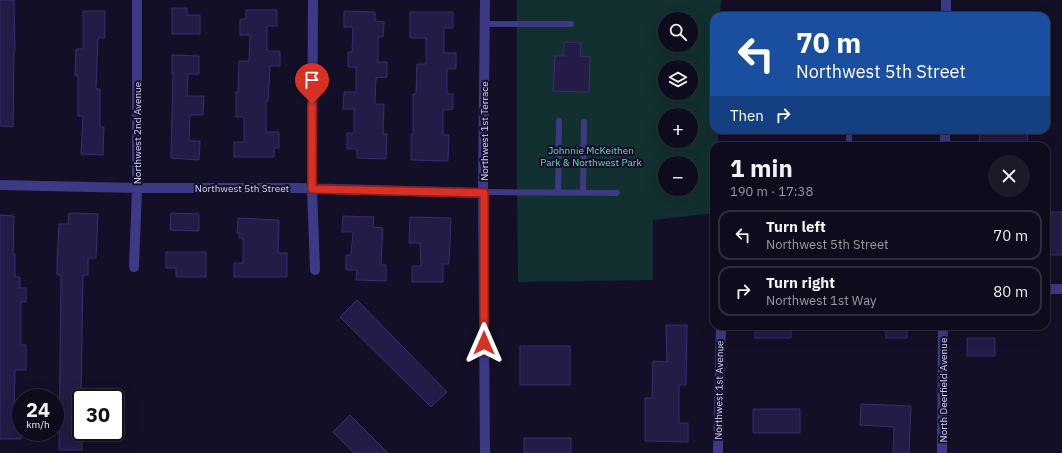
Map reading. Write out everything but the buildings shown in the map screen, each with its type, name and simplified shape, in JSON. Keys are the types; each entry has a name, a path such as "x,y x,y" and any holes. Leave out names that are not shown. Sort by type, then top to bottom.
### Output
{"street":[{"name":"Northwest 2nd Avenue","path":"134,267 137,188 137,0"},
{"path":"313,0 312,189 314,270"},
{"name":"Northwest 1st Terrace","path":"485,0 483,192 485,453"},
{"path":"946,0 946,12"},
{"name":"Northwest 5th Street","path":"0,185 483,192"},
{"path":"1050,289 1062,289"},
{"name":"Northwest 1st Avenue","path":"718,453 721,330"},
{"name":"North Deerfield Avenue","path":"942,453 943,330"}],"lane":[{"path":"484,24 571,24"},
{"path":"558,192 559,121"},
{"path":"583,193 584,122"},
{"path":"849,142 850,135"},
{"path":"483,192 617,193"}],"green space":[{"name":"Johnnie McKeithen Park & Northwest Park","path":"517,0 721,0 720,12 710,12 710,134 718,134 718,142 710,142 710,213 653,220 653,280 518,282"}],"route":[{"path":"312,104 312,189 484,193 484,343"}]}
